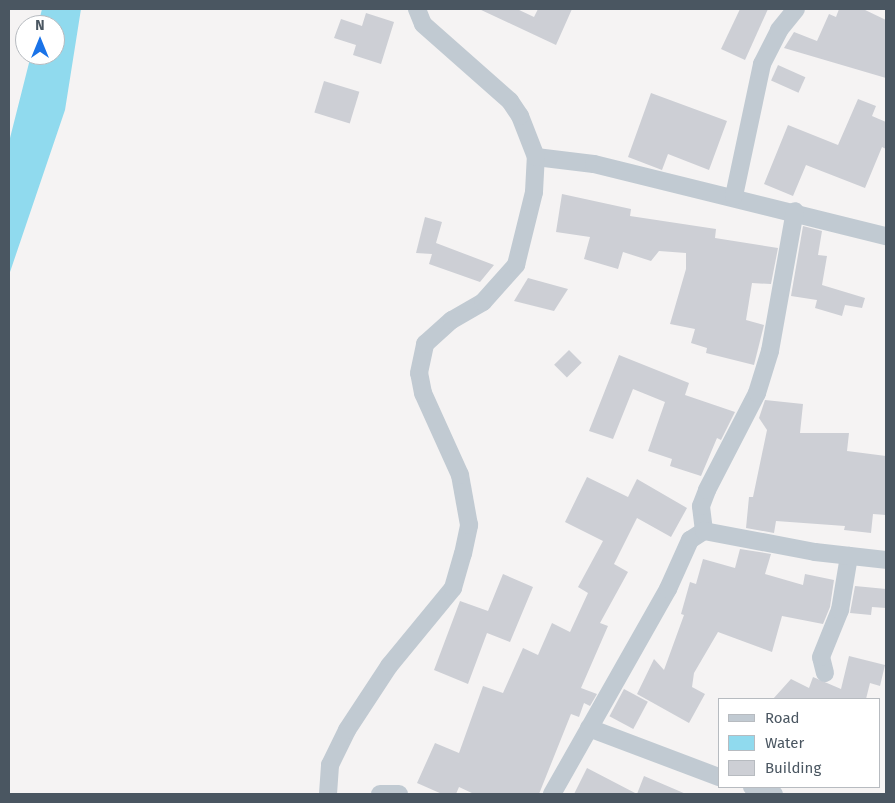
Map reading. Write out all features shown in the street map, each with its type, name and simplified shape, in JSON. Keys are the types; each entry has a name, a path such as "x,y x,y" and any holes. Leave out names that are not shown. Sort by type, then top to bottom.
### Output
{"street":[{"path":"328,794 330,766 347,730 389,666 453,588 469,525 460,475 423,393 419,373 425,344 436,332 482,302 516,265 534,192 536,157 520,116 510,101 423,24 417,9"},
{"path":"734,196 762,64 779,30 796,9"},
{"path":"536,157 594,164 795,211 886,236"},
{"path":"704,531 701,506 707,490 757,394 770,351 795,211"},
{"path":"552,794 668,589 690,540 704,531 849,556 886,560"},
{"path":"825,673 821,657 840,610 849,556"},
{"path":"588,728 718,777"},
{"path":"755,788 774,794"},
{"path":"380,794 399,794"}],"water":[{"path":"42,9 81,9 65,110 9,275 9,142 28,65 65,65 65,15 40,15"}],"building":[{"path":"479,9 517,9 534,17 538,9 572,9 556,45"},
{"path":"740,9 768,9 745,60 721,49"},
{"path":"839,9 863,9 886,20 886,78 784,48 794,32 817,41 829,14 836,17"},
{"path":"366,13 394,22 381,64 353,55 356,45 334,38 341,19 362,26"},
{"path":"778,65 805,77 798,93 771,81"},
{"path":"324,81 359,92 350,123 314,113"},
{"path":"651,93 727,121 709,170 668,154 662,170 628,157"},
{"path":"858,99 876,106 872,116 886,122 886,149 882,147 865,188 806,165 793,196 764,184 788,125 838,145"},
{"path":"562,194 631,209 630,216 716,229 715,238 778,248 771,284 752,283 746,320 764,325 754,365 706,353 707,348 691,343 695,329 670,324 686,269 686,253 659,251 651,261 623,252 618,269 584,259 590,237 556,232"},
{"path":"425,217 442,222 436,243 494,265 480,282 429,264 432,254 416,253"},
{"path":"803,226 822,231 818,255 827,256 822,285 865,298 862,308 845,305 842,316 815,308 817,300 791,296"},
{"path":"528,278 568,289 554,311 514,301"},
{"path":"569,350 582,363 567,378 554,365"},
{"path":"619,355 689,383 685,395 735,412 721,440 717,438 701,476 670,466 672,459 648,451 665,402 633,389 613,439 589,431"},
{"path":"765,400 803,404 800,433 849,433 847,451 886,456 886,515 873,514 871,533 844,530 845,526 776,521 774,533 746,528 749,497 753,497 767,430 759,418"},
{"path":"587,477 628,497 637,479 687,508 671,537 637,518 614,564 628,572 600,623 608,626 581,688 597,694 590,706 584,703 579,717 571,714 539,794 474,794 459,787 456,794 442,794 417,783 435,743 459,753 483,686 503,693 523,648 538,655 552,623 570,632 588,593 578,587 603,541 565,522"},
{"path":"740,549 771,554 765,574 803,585 805,574 834,580 830,607 823,624 782,616 772,652 718,632 694,673 692,687 705,694 689,723 637,694 654,659 664,670 684,615 681,614 690,582 696,584 703,559 735,568"},
{"path":"503,574 533,587 510,642 487,633 468,684 434,670 460,601 488,611"},
{"path":"855,586 886,589 886,608 872,607 871,615 850,613"},
{"path":"849,656 885,665 880,686 870,683 866,698 774,698 791,679 809,688 813,677 841,689"},
{"path":"624,689 648,702 633,729 609,716"},
{"path":"587,768 637,794 574,794"},
{"path":"644,776 686,794 637,794"}]}
